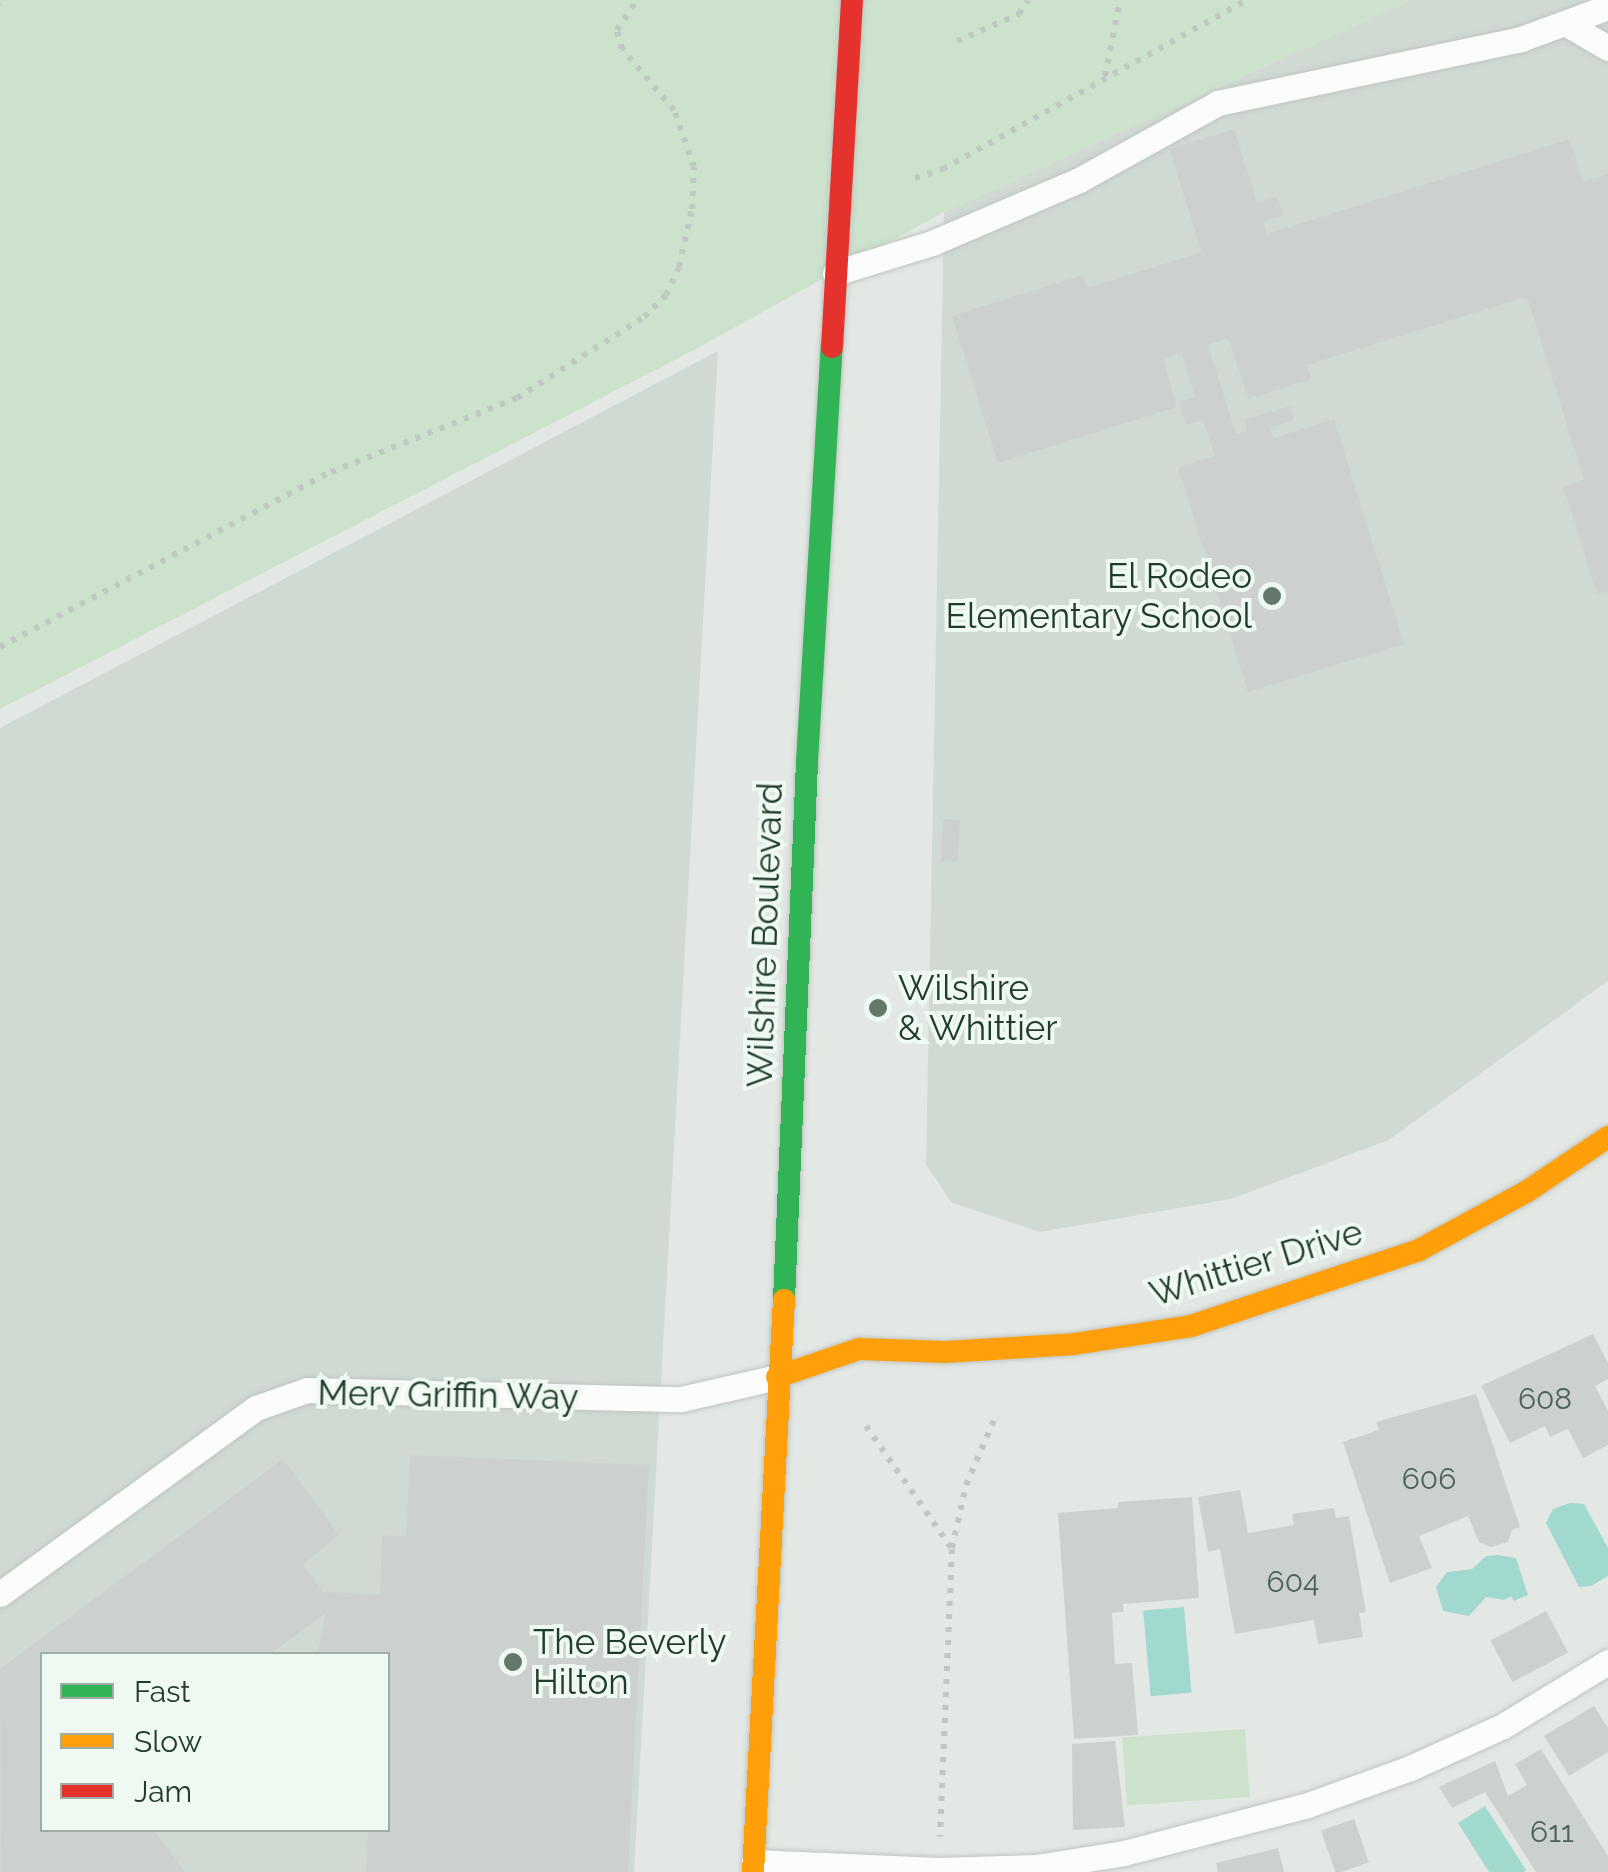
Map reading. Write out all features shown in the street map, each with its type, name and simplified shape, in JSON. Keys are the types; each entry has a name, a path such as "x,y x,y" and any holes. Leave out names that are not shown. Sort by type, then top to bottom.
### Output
{"main road":[{"name":"Wilshire Boulevard","path":"754,1867 777,1377 786,1278 807,762 852,0"},
{"name":"Whittier Drive","path":"777,1377 859,1349 945,1352 1074,1344 1191,1326 1420,1250 1526,1192 1608,1137"}],"lane":[{"path":"835,273 932,243 1078,180 1218,103 1520,40 1608,6"},
{"path":"1565,22 1608,48"},
{"name":"Merv Griffin Way","path":"0,1594 256,1408 307,1390 680,1399 777,1377"},
{"path":"754,1867 938,1870 1036,1866 1124,1853 1305,1806 1408,1769 1503,1726 1608,1662"}],"path":[{"path":"0,647 331,472 517,398 644,317 666,295 678,268 692,210 694,167 674,110 622,48 617,30 637,0"},
{"path":"957,40 1019,14 1028,0"},
{"path":"1106,76 1120,0"},
{"path":"915,178 943,169 1248,0"},
{"path":"940,1852 952,1549 966,1485 994,1420"},
{"path":"866,1426 952,1549"}],"shaded area":[{"name":"El Rodeo Elementary School","path":"1411,0 1608,0 1608,981 1389,1140 1231,1199 1040,1232 952,1203 926,1164 944,212"},
{"path":"718,351 634,1872 0,1872 0,728"}],"green space":[{"path":"0,0 1411,0 944,212 690,352 0,709"},
{"path":"1245,1729 1250,1797 1127,1805 1122,1738"}],"water":[{"path":"1570,1503 1584,1504 1608,1548 1608,1576 1591,1586 1579,1587 1546,1523 1553,1509"},
{"path":"1486,1556 1516,1558 1528,1595 1514,1601 1511,1596 1504,1600 1486,1597 1469,1616 1443,1611 1436,1587 1447,1572 1472,1569"},
{"path":"1184,1607 1191,1693 1151,1696 1143,1611"},
{"path":"1485,1806 1524,1872 1489,1872 1458,1823"}],"building":[{"path":"1234,129 1257,203 1277,197 1283,215 1263,222 1267,234 1570,139 1583,182 1608,174 1608,591 1597,594 1563,486 1584,480 1528,300 1522,298 1307,365 1311,379 1248,399 1228,338 1208,345 1236,434 1247,431 1244,420 1290,406 1294,420 1270,428 1274,438 1334,419 1404,644 1248,692 1178,467 1215,456 1203,420 1186,425 1179,402 1195,397 1182,353 1163,359 1177,407 998,463 952,316 1083,275 1087,288 1202,252 1169,149"},
{"path":"943,819 960,820 958,862 941,861"},
{"path":"1593,1334 1608,1363 1608,1379 1595,1386 1608,1411 1608,1445 1583,1458 1568,1429 1550,1437 1545,1426 1510,1443 1481,1386"},
{"path":"1476,1394 1520,1527 1512,1530 1508,1542 1491,1547 1479,1542 1468,1516 1419,1536 1432,1568 1390,1583 1343,1442 1379,1430 1376,1422"},
{"name":"The Beverly Hilton","path":"410,1455 649,1465 628,1872 366,1872 368,1832 390,1832 390,1652 317,1652 326,1613 273,1652 40,1652 40,1832 155,1832 185,1872 1,1872 0,1669 283,1459 339,1535 303,1564 323,1592 380,1595 382,1535 406,1536"},
{"path":"1240,1490 1248,1533 1294,1525 1292,1514 1334,1508 1336,1518 1349,1516 1366,1612 1359,1613 1363,1637 1318,1644 1314,1620 1235,1634 1220,1549 1208,1552 1198,1497"},
{"path":"1192,1497 1199,1598 1123,1604 1123,1612 1112,1613 1115,1664 1132,1663 1138,1735 1074,1739 1058,1513 1118,1508 1118,1502"},
{"path":"1546,1611 1568,1652 1512,1682 1490,1641"},
{"path":"1594,1706 1608,1728 1608,1752 1569,1776 1544,1736"},
{"path":"1115,1741 1125,1827 1073,1830 1072,1744"},
{"path":"1541,1749 1608,1856 1608,1872 1536,1872 1485,1792 1452,1808 1439,1787 1495,1761 1508,1796 1527,1785 1515,1764"},
{"path":"1354,1819 1369,1862 1335,1872 1321,1830"},
{"path":"1278,1848 1284,1872 1218,1872 1216,1863"}],"traffic: fast":[{"path":"784,1300 807,762 832,347"}],"traffic: slow":[{"path":"777,1377 859,1349 945,1352 1074,1344 1191,1326 1419,1250 1526,1192 1608,1137"},
{"path":"753,1872 784,1300"}],"traffic: jam":[{"path":"832,347 852,0"}],"place":[{"name":"El Rodeo Elementary School","path":"1272,596"},
{"name":"Wilshire & Whittier","path":"878,1008"},
{"name":"The Beverly Hilton","path":"513,1662"}]}
